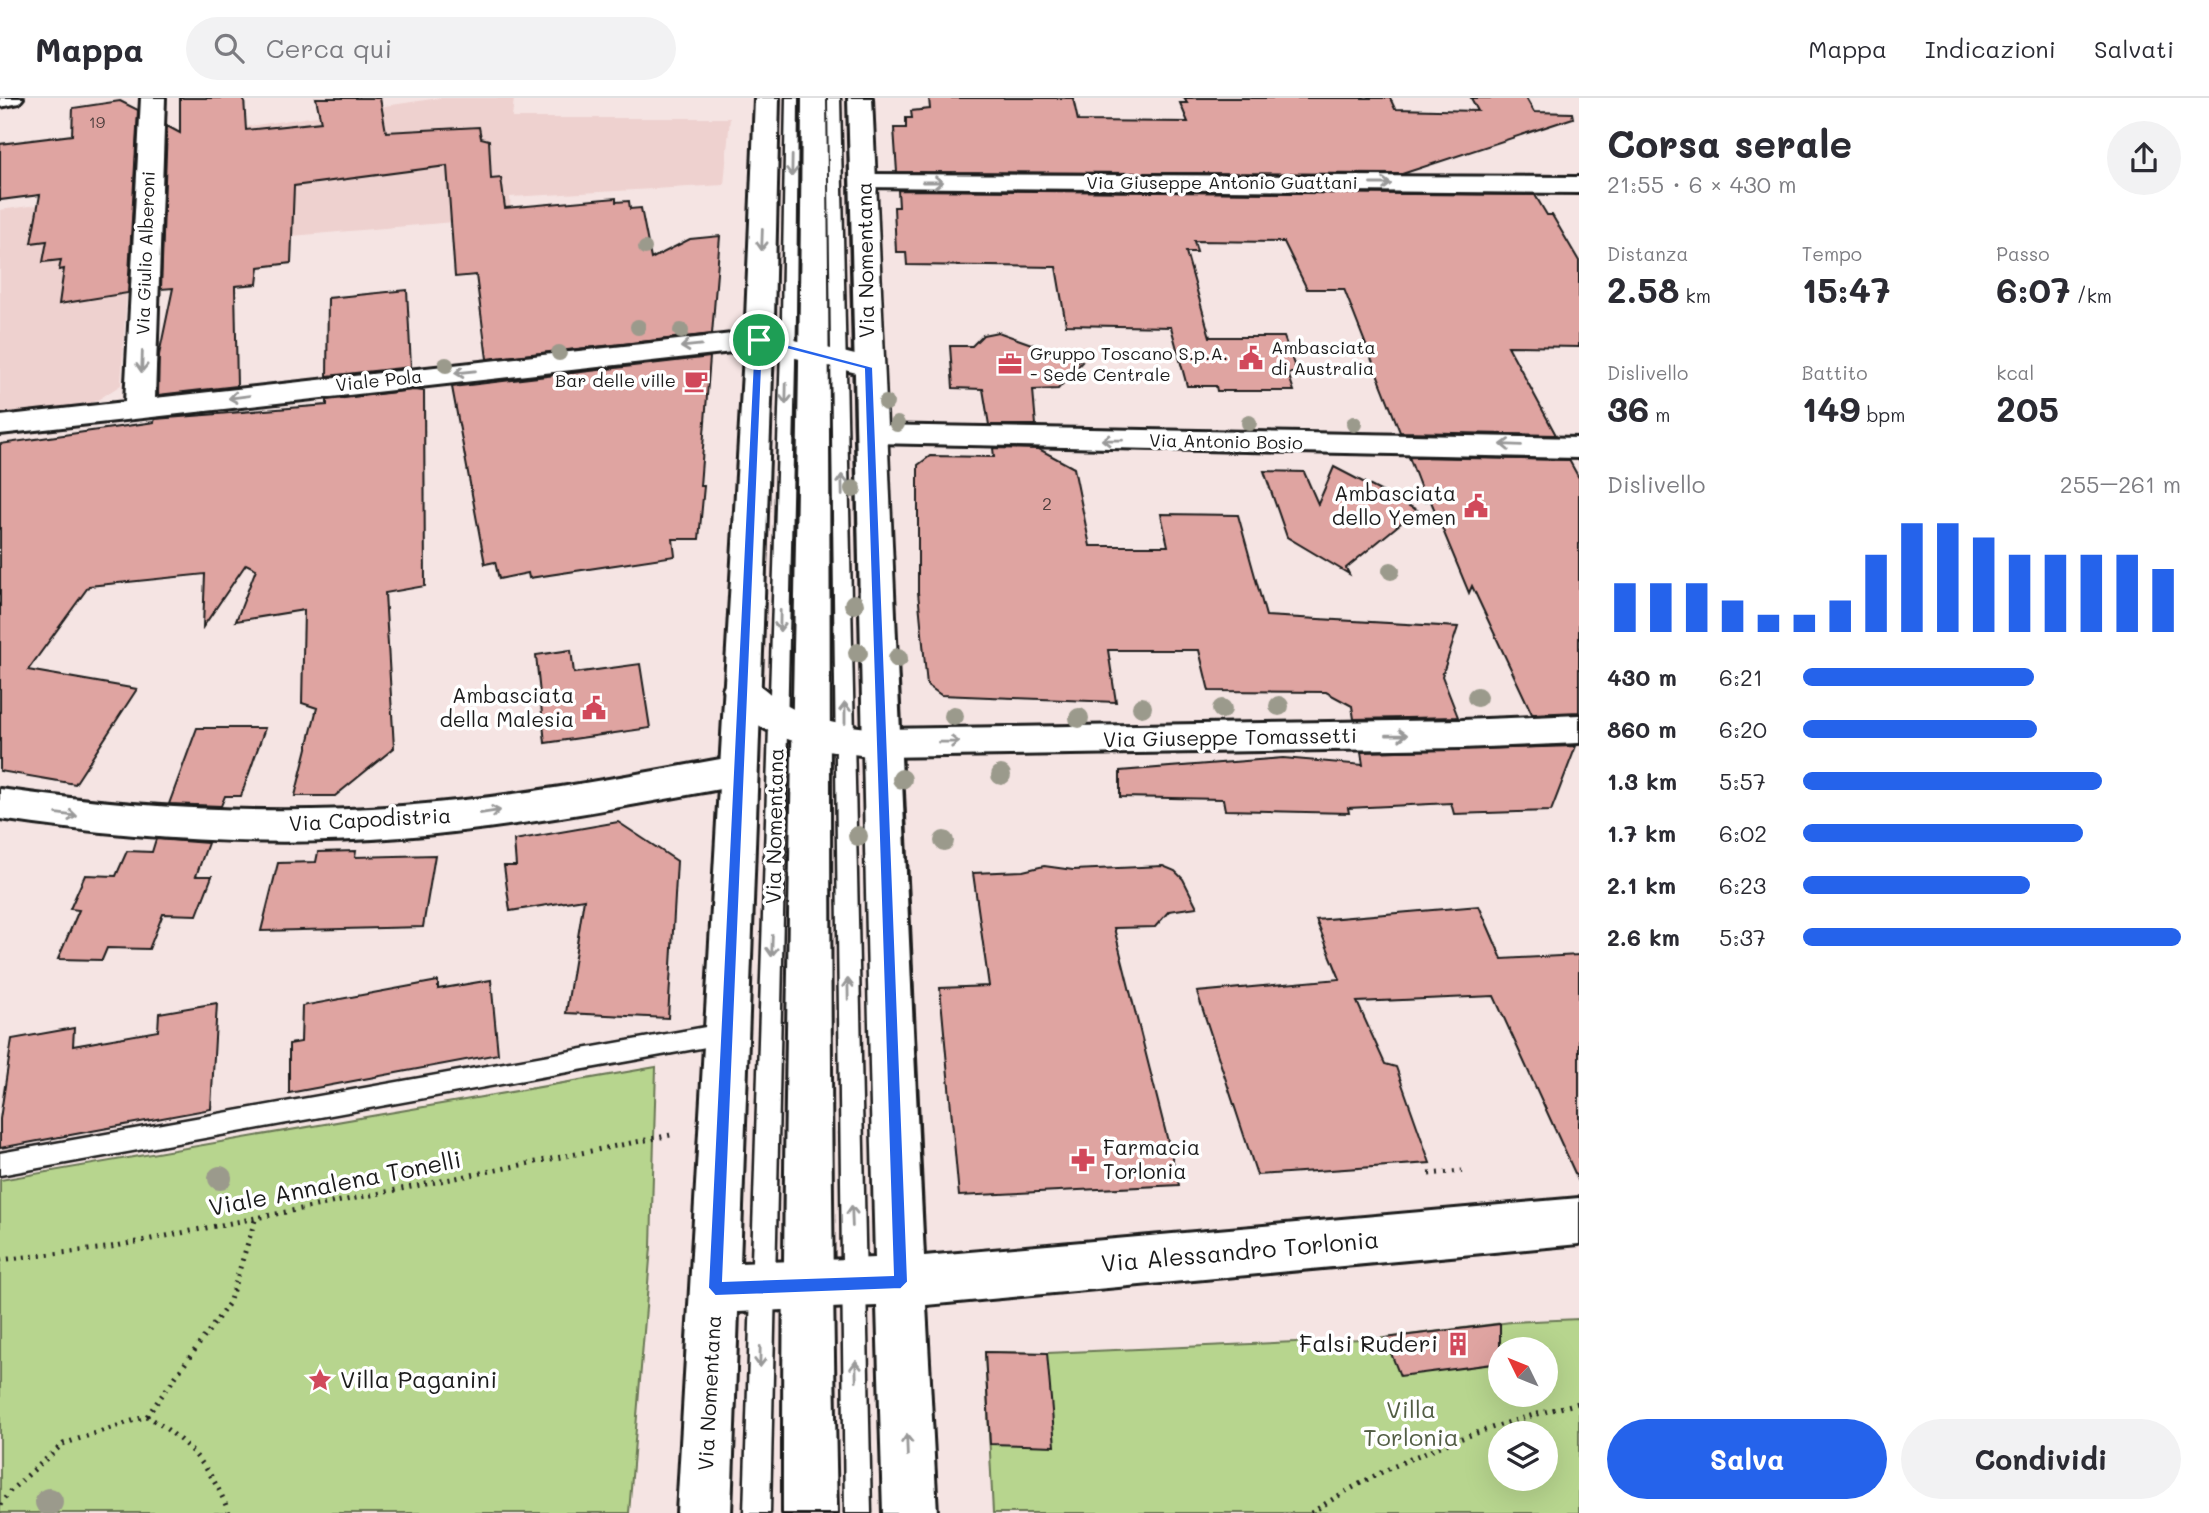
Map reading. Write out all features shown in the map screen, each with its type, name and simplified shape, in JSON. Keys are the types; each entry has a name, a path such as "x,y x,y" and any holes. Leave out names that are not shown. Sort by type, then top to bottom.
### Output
{"street":[{"path":"0,100 12,98"},
{"name":"Via Giulio Alberoni","path":"140,408 153,98"},
{"name":"Via Nomentana","path":"704,1513 808,1286 828,734 800,350 767,98"},
{"name":"Via Nomentana","path":"814,98 800,350 741,689 728,1032 808,1286 910,1513"},
{"name":"Via Nomentana","path":"810,1513 806,1194 828,734 873,434 860,98"},
{"name":"Via Giuseppe Antonio Guattani","path":"864,182 1579,185"},
{"name":"Viale Pola","path":"0,425 140,408 800,350 869,367"},
{"name":"Via Antonio Bosio","path":"873,434 1579,448"},
{"path":"741,689 763,711 828,734"},
{"name":"Via Giuseppe Tomassetti","path":"828,734 1462,734 1579,729"},
{"name":"Via Capodistria","path":"0,804 97,819 181,825 393,822 491,812 737,771"},
{"name":"Via Alessandro Torlonia","path":"808,1286 1579,1221"}],"lane":[{"name":"Via Nomentana","path":"792,98 800,350"},
{"name":"Via Nomentana","path":"800,350 834,98"},
{"path":"0,1164 728,1032"},
{"name":"Via Nomentana","path":"757,1513 808,1286"},
{"name":"Via Nomentana","path":"808,1286 858,1513"}],"path":[{"name":"Viale Annalena Tonelli","path":"0,1260 106,1248 676,1134"},
{"path":"1429,1174 1462,1171"},
{"path":"0,1506 11,1490 64,1444 147,1416 229,1303 256,1217"},
{"path":"1311,1513 1407,1456 1539,1412 1579,1403"},
{"path":"147,1416 177,1433 218,1479 229,1513"}],"shaded area":[{"path":"439,98 514,98 512,118 730,118 724,185 510,197 511,217 177,246 162,139"},
{"path":"133,192 121,385 85,408 0,416 0,210"}],"green space":[{"name":"Villa Paganini","path":"656,1067 651,1247 629,1513 0,1513 0,1180"},
{"name":"Villa Torlonia","path":"1579,1319 1579,1513 993,1513 985,1352 1047,1353 1385,1338 1511,1322"}],"building":[{"path":"180,98 244,98 246,130 321,122 316,98 380,98 386,132 479,127 481,138 489,140 491,179 501,178 505,208 616,198 616,202 629,201 630,209 641,208 651,259 690,239 720,236 712,334 487,359 476,275 455,277 447,166 294,186 291,263 259,267 257,284 235,286 237,386 158,395 159,355 173,288 161,289 167,126 180,133"},
{"path":"929,98 1073,98 1078,121 1188,122 1180,103 1187,103 1184,98 1390,98 1395,109 1478,111 1471,98 1526,98 1534,112 1572,113 1573,118 1402,174 897,172 894,128 906,128 906,118 912,118 911,111 930,109"},
{"path":"120,101 138,110 128,293 59,304 64,269 59,270 61,260 43,262 47,241 31,243 40,195 0,200 0,144 72,135 73,108"},
{"path":"898,190 1535,195 1547,215 1552,215 1579,261 1579,347 1508,346 1556,435 1400,432 1344,289 1307,289 1284,242 1194,241 1197,252 1186,252 1210,337 1284,337 1297,373 1288,373 1294,391 1217,391 1216,386 1187,386 1171,327 1066,325 1056,267 907,265 906,252 896,252 894,207 899,207"},
{"path":"407,290 411,367 327,376 328,298"},
{"name":"Gruppo Toscano S.p.A. - Sede Centrale","path":"998,332 1082,362 1058,389 1033,390 1036,425 989,425 983,389 953,388 950,346 972,346 983,335"},
{"path":"710,357 700,486 704,486 699,539 673,539 675,556 529,578 528,573 499,579 495,562 485,564 452,387"},
{"path":"424,391 425,586 385,593 394,748 335,796 295,796 317,708 302,703 304,610 236,621 256,569 246,564 203,627 205,574 89,586 28,670 137,689 75,784 0,771 0,444 154,422 155,419 327,405 327,400"},
{"path":"993,448 1039,449 1074,468 1090,546 1168,546 1161,514 1238,515 1266,616 1458,627 1442,676 1458,717 1354,719 1352,706 1326,692 1209,691 1199,650 1108,650 1116,702 941,695 927,685 918,592 918,465 930,456 994,457"},
{"path":"1409,457 1569,460 1579,478 1579,712 1532,714 1472,586 1469,593 1430,499 1426,502"},
{"path":"1334,467 1417,510 1346,568 1349,574 1287,537 1264,471 1304,472 1318,504"},
{"name":"Ambasciata della Malesia","path":"571,650 574,673 640,664 650,728 545,743 536,655"},
{"path":"197,728 265,728 241,796 225,796 221,806 169,804"},
{"path":"1576,746 1551,811 1454,814 1451,803 1348,808 1349,813 1225,810 1223,799 1120,797 1120,771 1283,758 1363,765 1361,752"},
{"path":"618,822 677,861 668,1018 566,1013 584,899 510,911 504,866 516,866 514,840"},
{"path":"156,839 208,843 196,876 212,876 197,915 163,914 149,949 107,948 102,960 58,959 79,910 70,909 85,875 116,876 127,851 152,852"},
{"path":"356,851 355,857 435,855 423,927 261,931 278,863 316,862 318,852"},
{"path":"1044,866 1073,870 1163,866 1175,871 1183,879 1197,907 1169,911 1155,927 1114,928 1179,1185 959,1196 940,988 989,986 973,873 1023,871"},
{"path":"1479,906 1502,959 1579,955 1579,1182 1494,996 1357,1002 1385,1064 1396,1067 1430,1163 1257,1175 1197,992 1340,979 1316,920"},
{"path":"491,980 498,1054 289,1093 289,1044 301,1042 302,1006 438,981 438,989"},
{"path":"217,1003 211,1109 0,1148 0,1119 12,1039 74,1028 73,1046 158,1031 159,1013"},
{"name":"Falsi Ruderi","path":"1500,1324 1500,1337 1488,1337 1488,1365 1400,1376 1385,1338"},
{"path":"985,1352 1047,1353 1055,1446 990,1444"}],"place":[{"name":"Ambasciata di Australia","path":"1251,358"},
{"name":"Gruppo Toscano S.p.A. - Sede Centrale","path":"1010,364"},
{"name":"Bar delle ville","path":"696,381"},
{"name":"Ambasciata dello Yemen","path":"1476,506"},
{"name":"Ambasciata della Malesia","path":"594,708"},
{"name":"Farmacia Torlonia","path":"1083,1160"},
{"name":"Falsi Ruderi","path":"1458,1344"},
{"name":"Villa Paganini","path":"320,1380"}],"route":[{"path":"759,340 869,367 883,828 901,1282 715,1288 759,340"}]}
